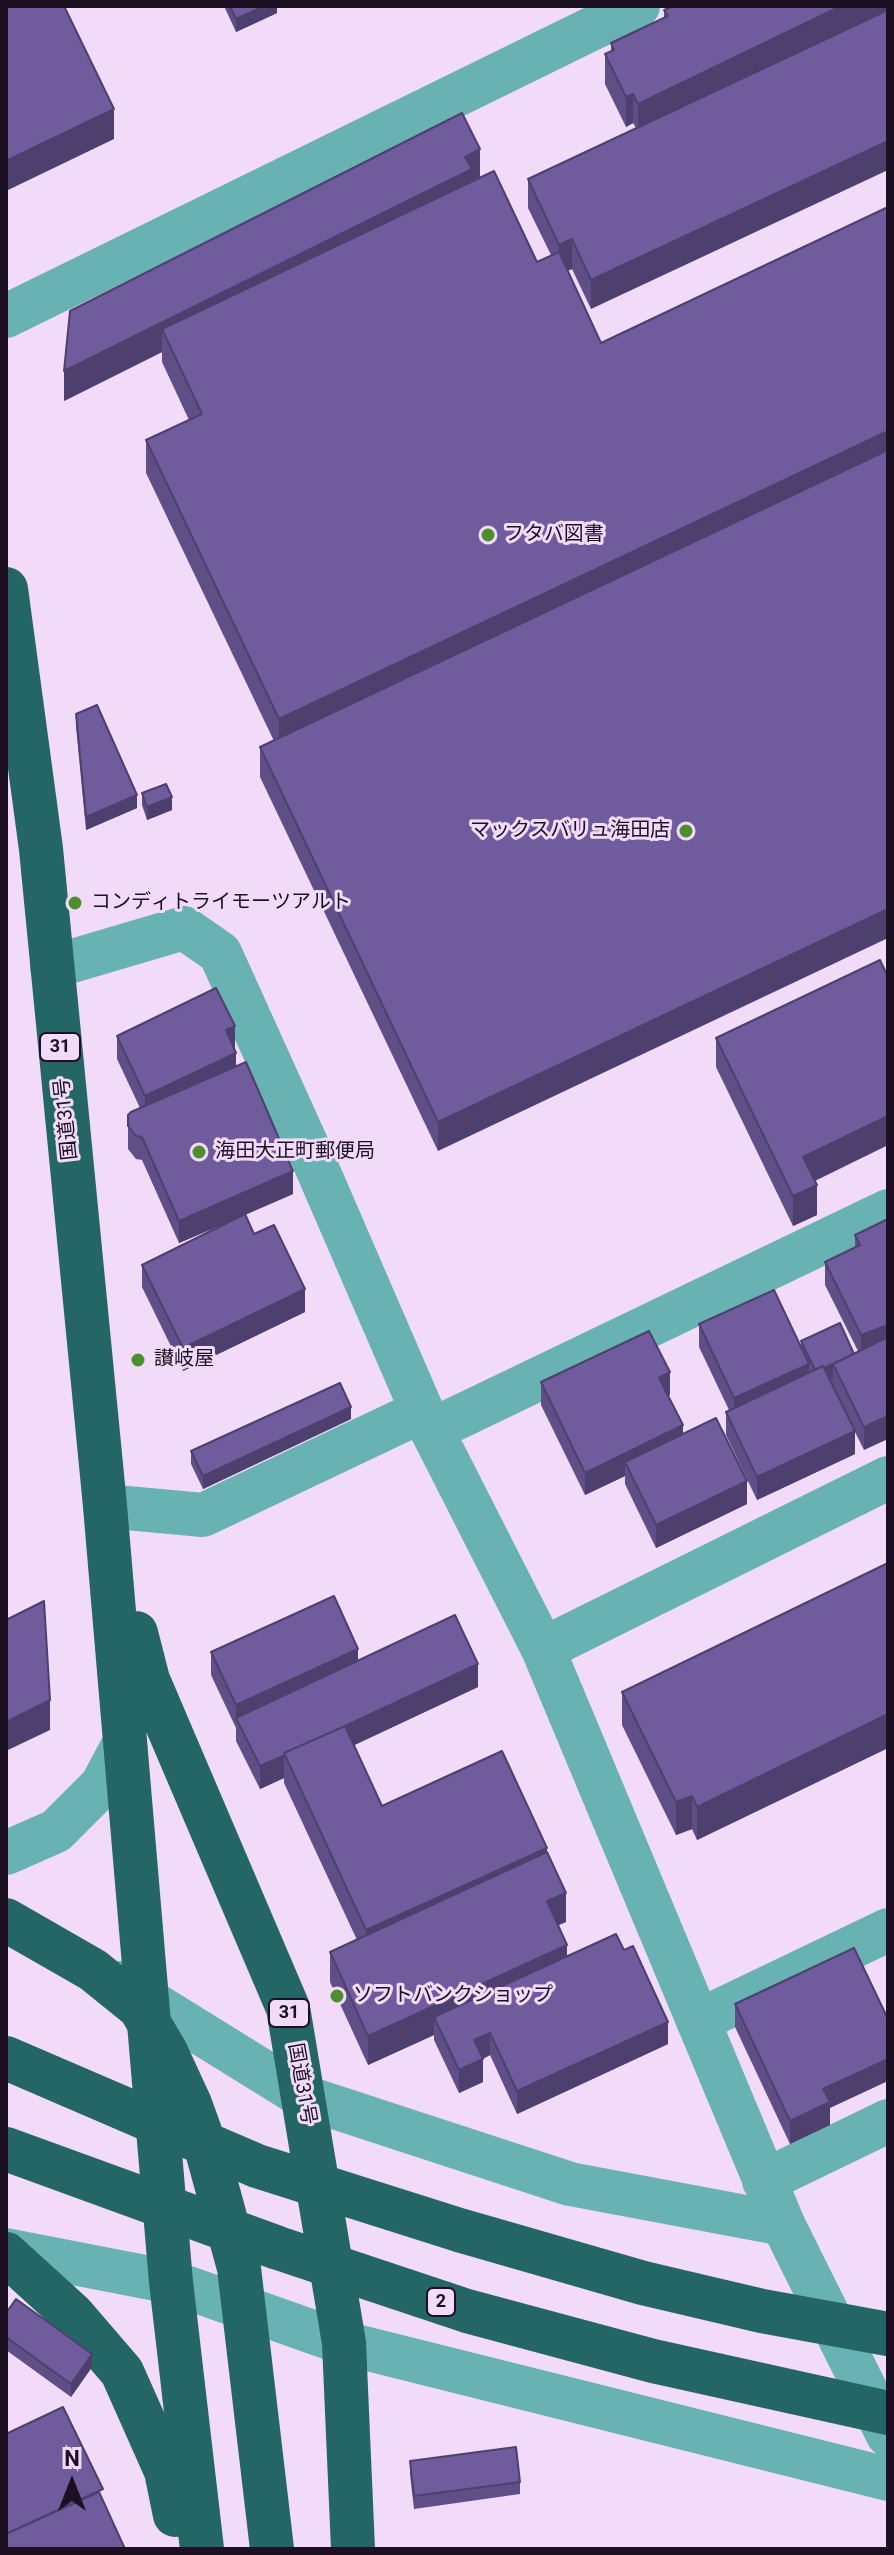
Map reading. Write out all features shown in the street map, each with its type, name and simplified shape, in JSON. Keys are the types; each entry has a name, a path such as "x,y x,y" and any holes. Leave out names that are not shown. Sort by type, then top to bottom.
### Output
{"highway":[{"name":"国道31号","path":"6,589 37,808 105,1506 171,2282 202,2549"},
{"name":"国道31号","path":"105,1506 148,1680 288,2008 344,2343 353,2549"},
{"path":"6,1920 93,1970 140,2008 166,2052 190,2104 207,2151 239,2268 272,2549"},
{"path":"6,2058 257,2166 459,2230 643,2283 762,2311 888,2334"},
{"name":"2","path":"6,2149 278,2248 467,2311 653,2361 888,2413"},
{"path":"6,2252 73,2315 122,2372 166,2471 182,2549"},
{"path":"643,2283 888,2307"}],"street":[{"path":"6,316 638,6"},
{"path":"52,967 184,928 220,953 427,1420 543,1649 783,2224 888,2435"},
{"path":"105,1506 203,1515 427,1420 888,1211"},
{"path":"543,1649 888,1478"},
{"path":"6,1853 56,1831 102,1785 125,1742"},
{"path":"6,1920 147,1998 304,2097 570,2184 783,2224"},
{"path":"698,2021 888,1930"},
{"path":"764,2181 888,2121"},
{"path":"6,2252 171,2282 344,2343 888,2479"}],"building":[{"path":"6,6 64,6 114,109 6,161"},
{"path":"230,6 265,6 236,19"},
{"path":"673,6 841,6 638,104 633,94 626,97 605,54 614,50 611,43 668,16 664,10"},
{"path":"888,10 888,141 591,280 572,239 559,245 528,179"},
{"path":"462,113 480,149 465,157 472,169 64,371 70,311"},
{"path":"494,171 537,262 559,252 601,343 888,207 888,431 279,719 146,440 202,414 162,329"},
{"path":"888,450 888,909 438,1122 260,747"},
{"path":"97,705 137,795 86,817 76,714"},
{"path":"166,784 172,797 147,807 142,793"},
{"path":"880,960 888,977 888,1116 803,1157 817,1185 793,1196 716,1038"},
{"path":"216,988 235,1026 226,1030 236,1053 145,1096 117,1036"},
{"path":"246,1062 293,1171 179,1221 142,1137 136,1136 128,1126 128,1115"},
{"path":"245,1214 254,1234 274,1225 305,1289 183,1348 142,1265"},
{"path":"888,1219 888,1325 861,1335 825,1262 860,1245 855,1235"},
{"path":"774,1290 809,1364 734,1398 699,1324"},
{"path":"840,1323 854,1354 815,1370 801,1341"},
{"path":"649,1331 670,1372 659,1378 683,1425 585,1473 541,1382"},
{"path":"888,1337 888,1416 864,1427 833,1364"},
{"path":"823,1366 855,1431 757,1477 726,1412"},
{"path":"340,1383 351,1407 203,1476 191,1451"},
{"path":"716,1418 747,1481 656,1525 625,1462"},
{"path":"888,1563 888,1714 697,1807 692,1796 676,1802 622,1692"},
{"path":"334,1596 358,1649 236,1705 211,1652"},
{"path":"44,1601 50,1700 6,1722 6,1620"},
{"path":"455,1615 478,1664 260,1766 236,1718"},
{"path":"345,1726 382,1806 502,1751 547,1848 366,1930 284,1753"},
{"path":"547,1852 566,1893 547,1901 567,1945 368,2036 330,1952"},
{"path":"616,1934 624,1950 633,1946 668,2022 517,2091 490,2033 474,2040 483,2059 459,2070 434,2017"},
{"path":"854,1948 888,2019 888,2059 823,2089 830,2102 790,2121 735,2004"},
{"path":"16,2299 92,2354 71,2384 6,2337 6,2313"},
{"path":"63,2407 103,2489 6,2534 6,2434"},
{"path":"516,2447 520,2482 414,2496 410,2461"},
{"path":"99,2492 125,2549 6,2549 6,2534"}],"place":[{"name":"フタバ図書","path":"488,535"},
{"name":"マックスバリュ海田店","path":"686,831"},
{"name":"コンディトライモーツアルト","path":"75,903"},
{"name":"海田大正町郵便局","path":"199,1152"},
{"name":"讃岐屋","path":"138,1360"},
{"name":"ソフトバンクショップ","path":"337,1996"}]}
